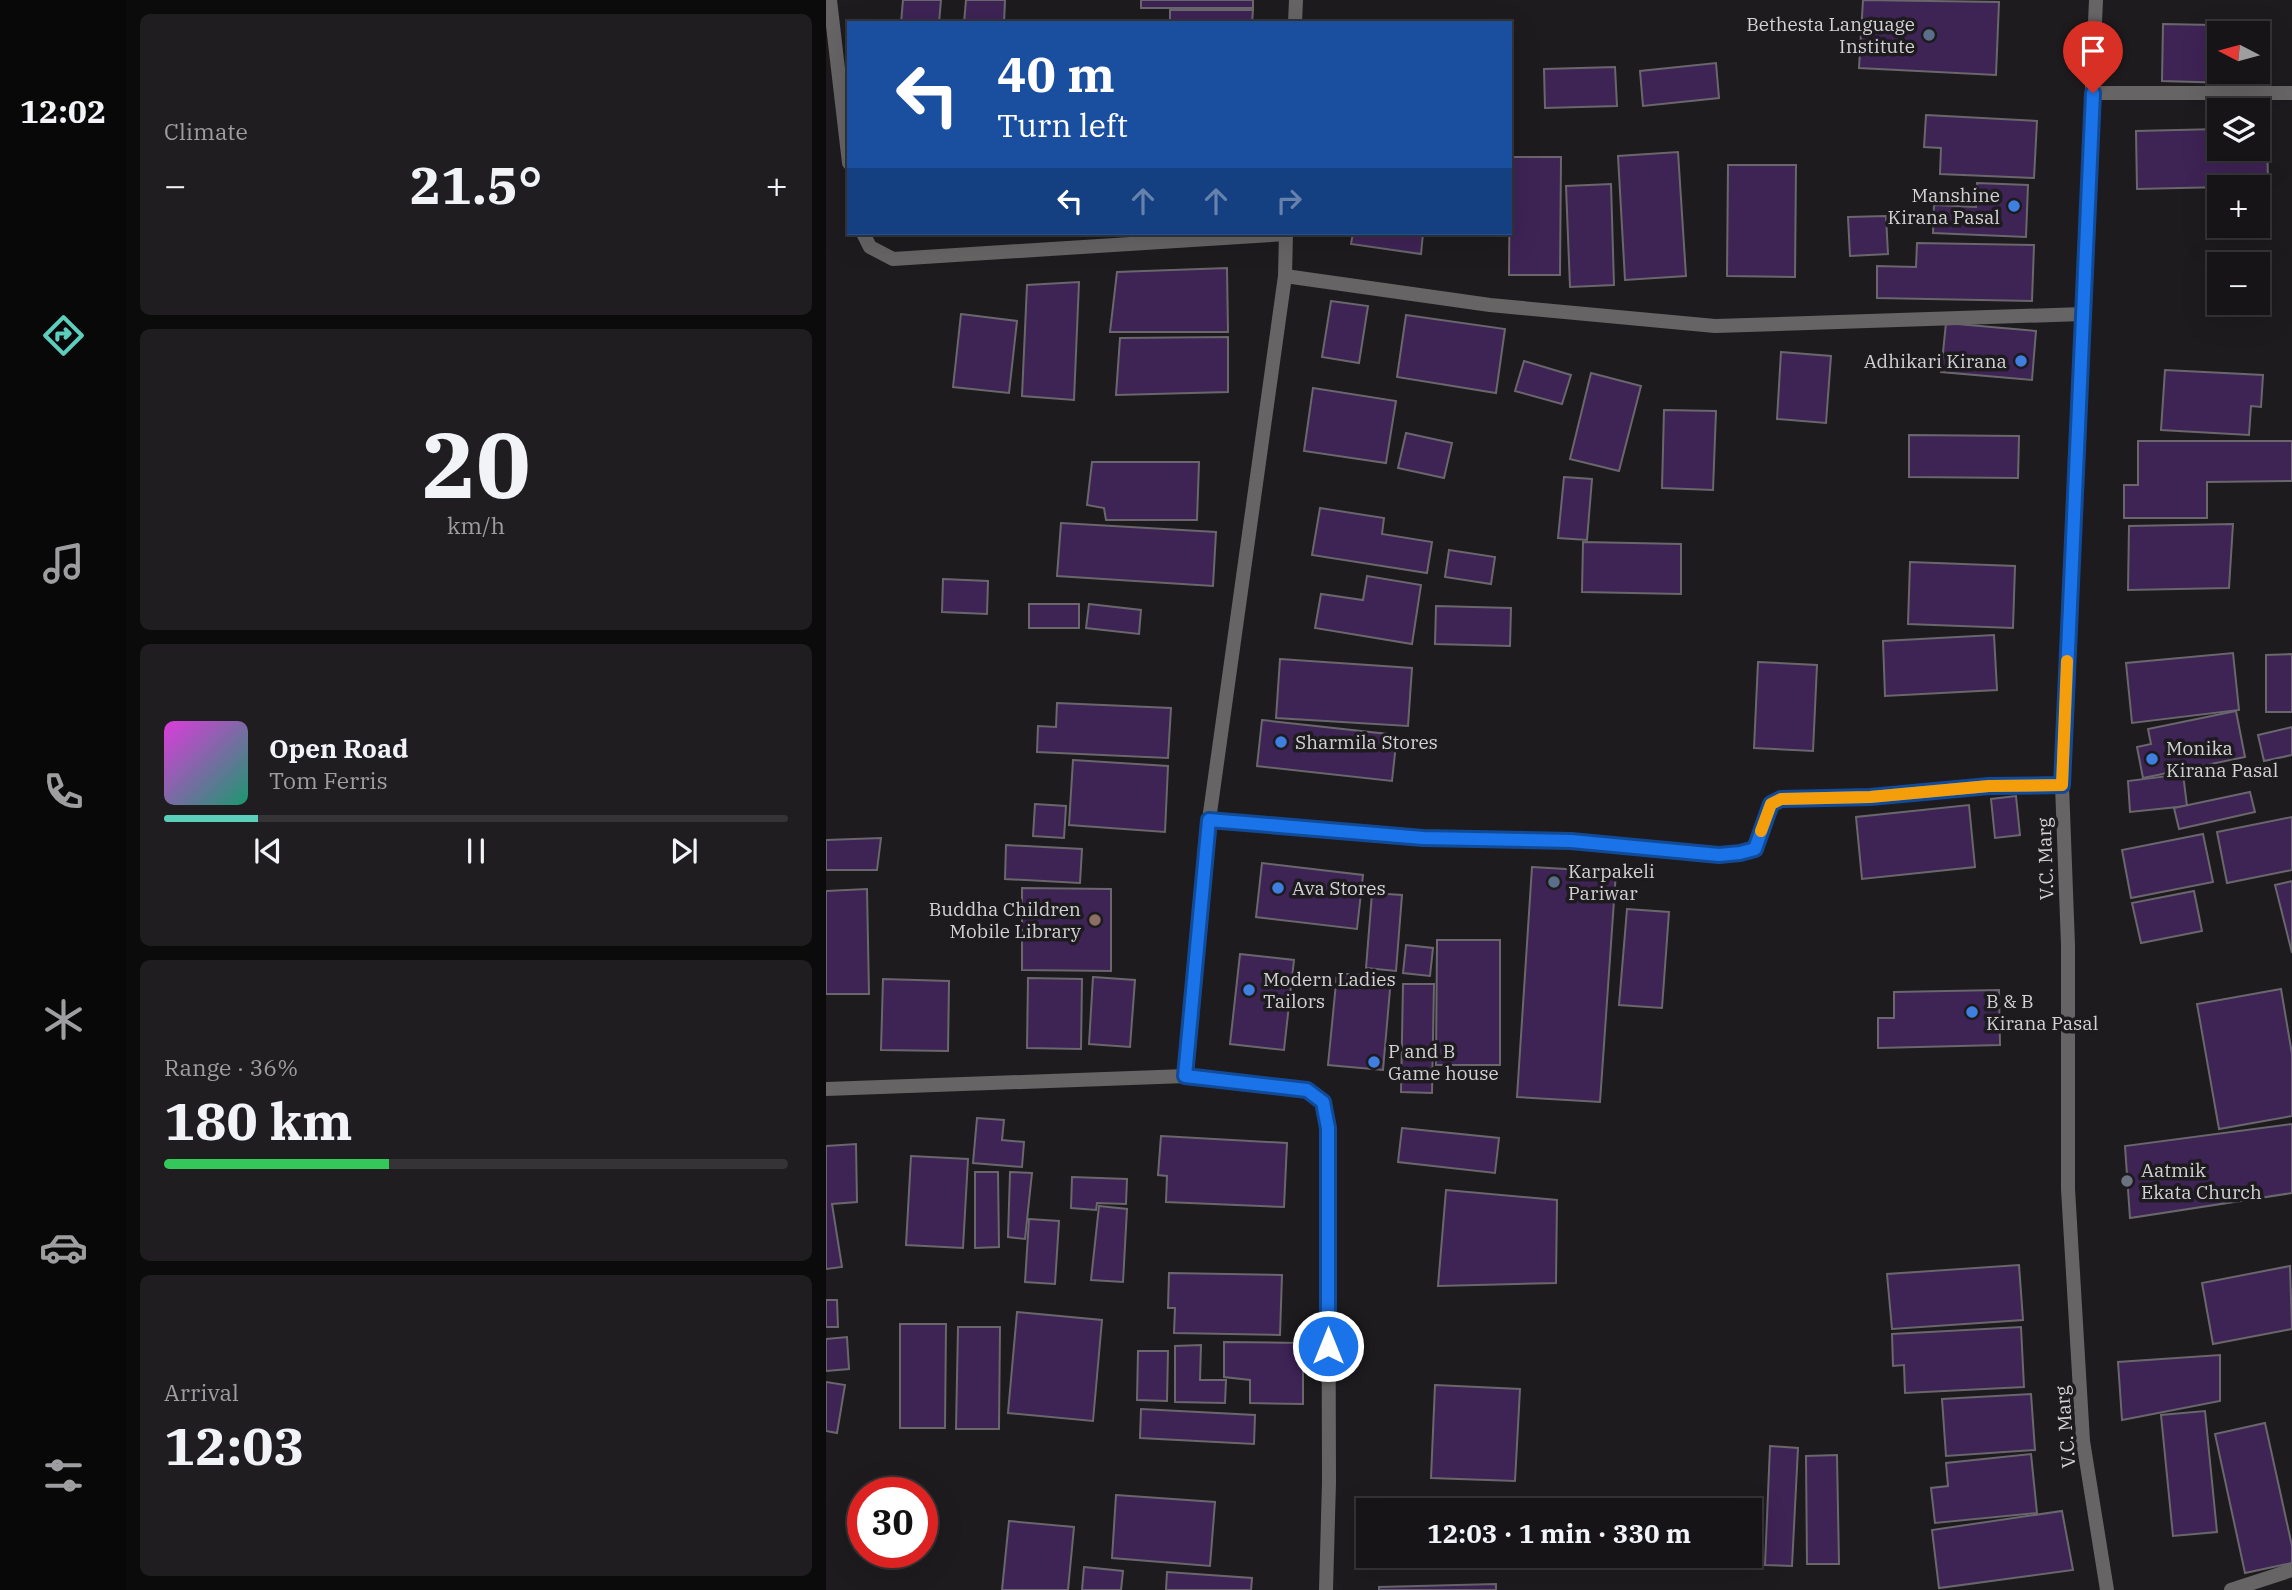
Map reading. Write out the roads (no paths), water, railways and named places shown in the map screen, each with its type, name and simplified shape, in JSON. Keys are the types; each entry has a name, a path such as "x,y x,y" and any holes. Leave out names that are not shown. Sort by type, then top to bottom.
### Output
{"street":[{"path":"830,0 847,146"},
{"path":"1295,21 1296,0"},
{"name":"V.C. Marg","path":"2096,0 2062,785 2068,945 2069,1202 2083,1441 2107,1590"},
{"path":"2093,93 2292,93"},
{"path":"864,235 870,247 893,259 1256,235"},
{"path":"1185,1076 1209,820 1285,276 1286,235"},
{"path":"1285,276 1490,305 1715,326 2083,314"},
{"path":"1209,820 1423,838 1571,841 1719,855 1755,849 1771,804 1781,799 1870,797 1989,786 2062,785"},
{"path":"826,1089 1185,1076 1307,1090 1323,1102 1328,1128 1329,1482 1326,1590"},
{"path":"2231,1590 2292,1570"}],"place":[{"name":"Bethesta Language Institute","path":"1929,35"},
{"name":"Manshine Kirana Pasal","path":"2014,206"},
{"name":"Adhikari Kirana","path":"2021,361"},
{"name":"Sharmila Stores","path":"1281,742"},
{"name":"Monika Kirana Pasal","path":"2152,759"},
{"name":"Karpakeli Pariwar","path":"1554,882"},
{"name":"Ava Stores","path":"1278,888"},
{"name":"Buddha Children Mobile Library","path":"1095,920"},
{"name":"Modern Ladies Tailors","path":"1249,990"},
{"name":"B & B Kirana Pasal","path":"1972,1012"},
{"name":"P and B Game house","path":"1374,1062"},
{"name":"Aatmik Ekata Church","path":"2127,1181"}]}
